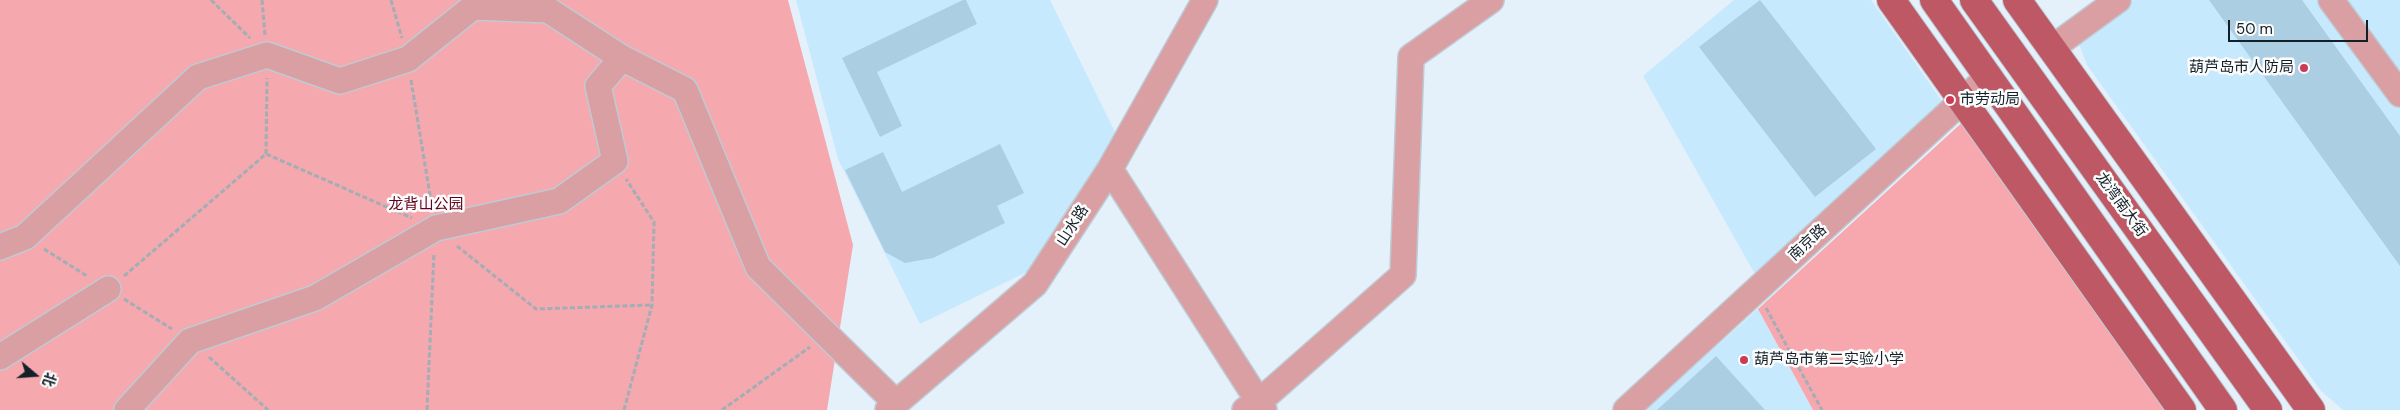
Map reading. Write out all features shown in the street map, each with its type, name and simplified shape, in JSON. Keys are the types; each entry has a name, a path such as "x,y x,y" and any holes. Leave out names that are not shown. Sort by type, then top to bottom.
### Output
{"main road":[{"path":"1930,0 1898,9 2182,410"},
{"path":"1934,0 2223,410"},
{"name":"龙湾南大街","path":"1974,0 2268,410"},
{"path":"2017,0 2311,410"},
{"path":"2165,267 2194,246"}],"street":[{"name":"山水路","path":"892,407 1036,284 1110,169 1205,0"},
{"path":"1110,169 1256,407 1403,275 1411,57 1491,0"},
{"path":"2052,48 2118,0"},
{"path":"2331,0 2400,94"},
{"path":"0,247 26,237 198,77 267,55 340,81 408,59 474,7 548,10 622,58 685,90 758,267 827,335 892,407"},
{"path":"127,410 190,341 315,298 436,228 559,201 615,161 598,86 622,58"},
{"name":"南京路","path":"1626,410 1989,76"},
{"path":"0,357 108,289"}],"path":[{"path":"211,0 267,55"},
{"path":"108,289 266,154 267,55 262,0"},
{"path":"391,0 408,59 436,228 427,410"},
{"path":"266,154 436,228 536,309 652,305"},
{"path":"615,161 654,222 652,305 624,410"},
{"path":"26,237 190,341 268,410"},
{"path":"1756,290 1822,410"},
{"path":"722,410 827,335"}],"shaded area":[{"path":"796,0 1050,0 1116,134 1035,268 920,324 838,159"},
{"path":"1734,0 1871,0 1944,104 1756,276 1643,76"},
{"path":"2134,0 2400,0 2400,410 2343,410 2321,391 2087,65 2079,44 2095,27"},
{"path":"1967,118 2165,410 1813,410 1758,309"},
{"name":"葫芦岛市第二实验小学","path":"1758,309 1813,410 1645,410"}],"green space":[{"name":"龙背山公园","path":"0,0 788,0 853,245 827,410 0,410"}],"building":[{"path":"966,0 977,24 877,72 902,126 880,137 842,58"},
{"path":"1760,0 1876,149 1815,197 1699,47"},
{"name":"葫芦岛市人防局","path":"2209,0 2302,0 2400,136 2400,266"},
{"path":"1000,144 1024,193 997,206 1005,223 933,258 905,263 885,252 845,170 883,152 902,192"},
{"path":"1716,356 1765,410 1657,410"}],"place":[{"name":"葫芦岛市人防局","path":"2304,68"},
{"name":"市劳动局","path":"1950,100"},
{"name":"葫芦岛市第二实验小学","path":"1744,360"}]}
